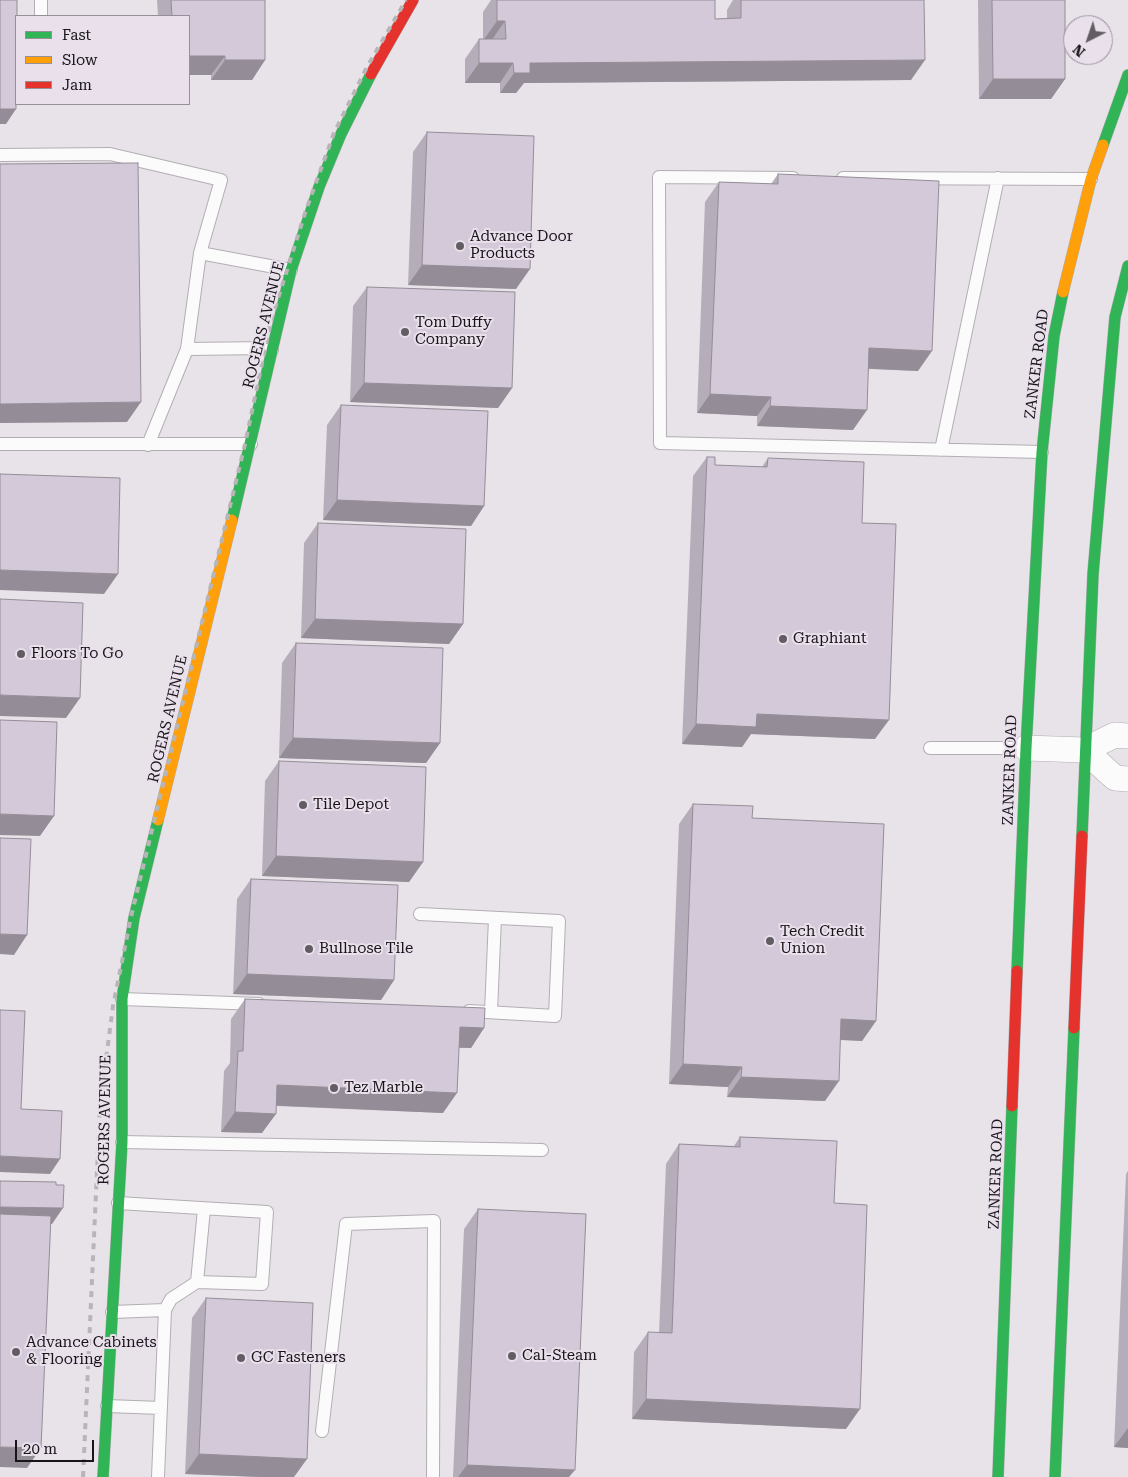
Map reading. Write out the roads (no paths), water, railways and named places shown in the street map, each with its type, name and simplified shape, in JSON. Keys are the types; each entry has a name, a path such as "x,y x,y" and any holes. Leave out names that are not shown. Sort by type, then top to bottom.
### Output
{"main road":[{"name":"ROGERS AVENUE","path":"103,1477 122,1142 122,999 134,918 251,444 291,270 319,187 341,134 386,46 413,0"},
{"name":"ZANKER ROAD","path":"998,1477 1026,748 1042,452 1054,336 1069,263 1091,179 1128,75"},
{"path":"1057,1477 1056,1453 1084,750 1093,574 1115,317 1128,266"},
{"path":"993,1477 1000,1448"}],"street":[{"path":"1026,748 1084,750 1115,735 1128,736"},
{"path":"1084,750 1116,778 1128,778"}],"lane":[{"path":"41,0 41,15"},
{"path":"0,155 110,154 221,180 200,253 188,349 148,445"},
{"path":"804,178 659,177 660,443 1042,452"},
{"path":"833,178 1091,179"},
{"path":"941,450 998,178"},
{"path":"200,253 291,270"},
{"path":"188,349 266,348 272,350"},
{"path":"0,444 251,444"},
{"path":"930,748 1026,748"},
{"path":"420,914 559,921 555,1016 454,1011"},
{"path":"491,1012 495,918"},
{"path":"122,999 269,1004"},
{"path":"122,1142 542,1150"},
{"path":"118,1202 267,1212 262,1284 197,1282 171,1299 165,1310 158,1477"},
{"path":"197,1282 204,1208"},
{"path":"322,1431 346,1224 434,1221 433,1477"},
{"path":"112,1312 165,1310"},
{"path":"107,1406 160,1408"}],"railway":[{"path":"83,1477 100,1105 113,1006 131,917 245,444 271,321 305,213 334,133 367,67 406,0"}],"place":[{"name":"Advance Door Products","path":"460,246"},
{"name":"Tom Duffy Company","path":"405,332"},
{"name":"Graphiant","path":"783,639"},
{"name":"Floors To Go","path":"21,654"},
{"name":"Tile Depot","path":"303,805"},
{"name":"Tech Credit Union","path":"770,941"},
{"name":"Bullnose Tile","path":"309,949"},
{"name":"Tez Marble","path":"334,1088"},
{"name":"Advance Cabinets & Flooring","path":"16,1352"},
{"name":"Cal-Steam","path":"512,1356"},
{"name":"GC Fasteners","path":"241,1358"}]}
